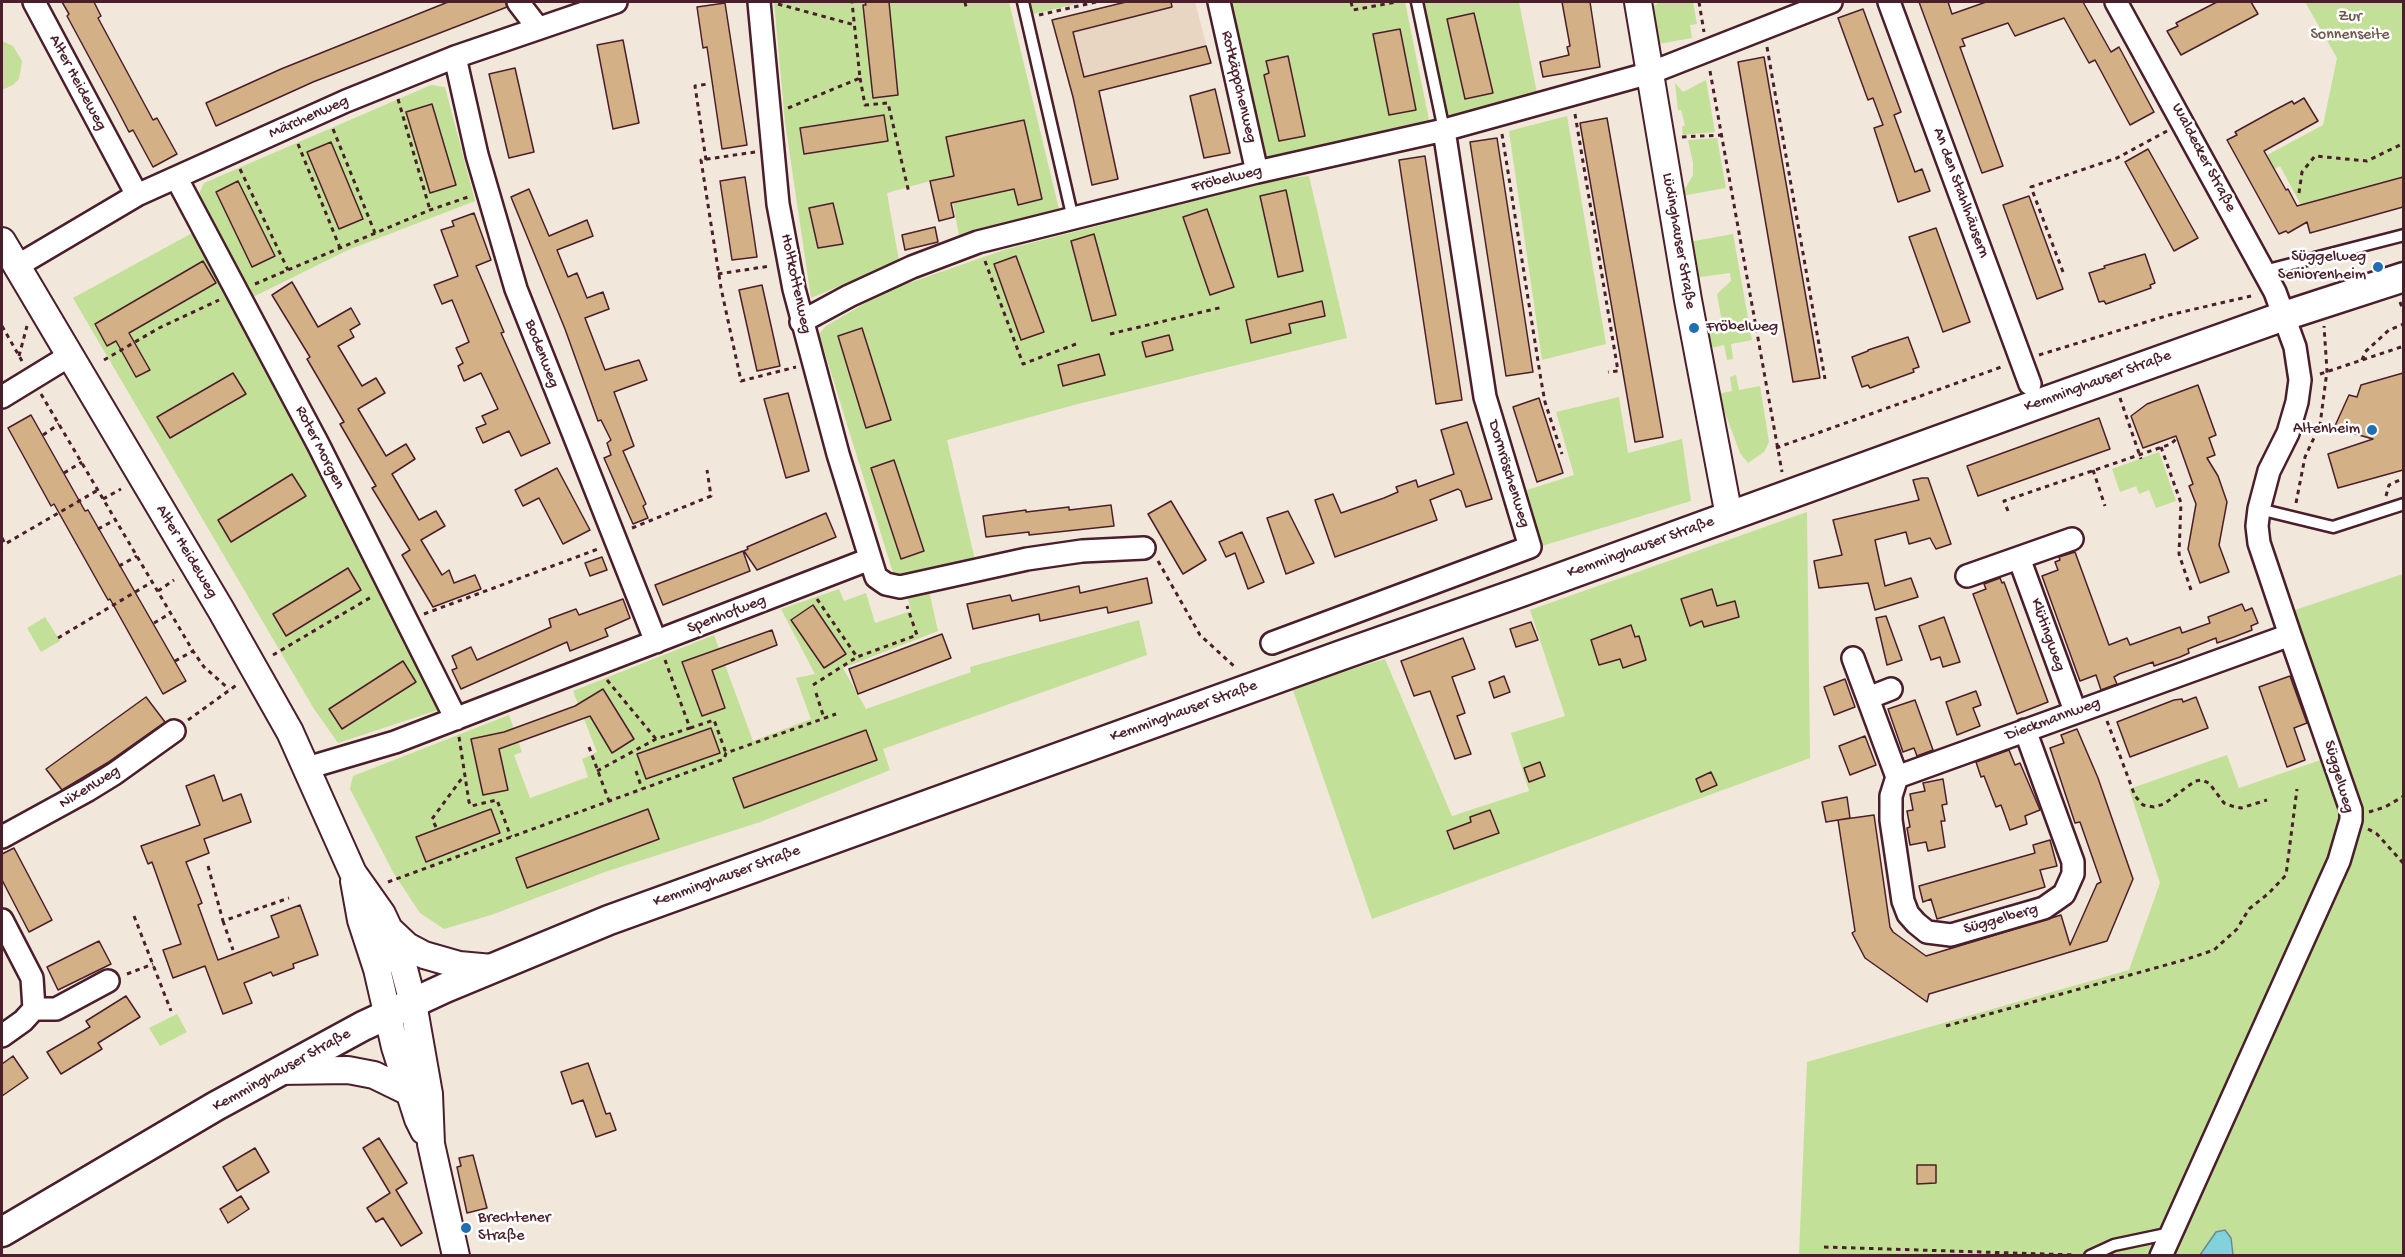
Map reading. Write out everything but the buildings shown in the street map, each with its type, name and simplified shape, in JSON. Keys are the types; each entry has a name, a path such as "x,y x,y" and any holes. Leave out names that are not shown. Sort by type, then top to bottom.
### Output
{"main road":[{"name":"Kemminghauser Straße","path":"2,1232 216,1106 386,1015 492,968 631,911 2284,316 2403,277"}],"street":[{"name":"Alter Heideweg","path":"34,2 137,195"},
{"path":"518,2 538,28"},
{"name":"Märchenweg","path":"17,266 137,195 177,179 290,126 455,57 616,2"},
{"name":"Holtkottenweg","path":"765,2 770,115 778,204 801,322 870,559"},
{"name":"Rotkäppchenweg","path":"1219,2 1257,172"},
{"name":"Lüdinghauser Straße","path":"1638,2 1729,516"},
{"name":"Fröbelweg","path":"801,322 849,296 912,267 978,242 1257,172 1444,129 1650,73 1706,49 1831,2"},
{"name":"An den Stahlhäusern","path":"1890,2 2030,384"},
{"name":"Waldecker Straße","path":"2116,2 2275,291 2284,316"},
{"name":"Bodenweg","path":"455,57 501,243 533,334 657,641"},
{"name":"Dornröschenweg","path":"1272,643 1530,547 1485,397 1444,129"},
{"name":"Roter Morgen","path":"177,179 318,444 456,719"},
{"name":"Alter Heideweg","path":"2,240 256,673 307,768 353,873 382,914 404,969 413,1003"},
{"name":"Süggelweg","path":"2161,1256 2339,861 2351,820 2347,797 2259,543 2257,526 2259,509 2269,471 2288,433 2297,402 2300,380 2295,347 2284,316"},
{"path":"2,396 69,356"},
{"path":"1967,576 2072,539"},
{"path":"870,559 876,577 886,584 900,587 1027,559 1082,551 1144,548"},
{"name":"Klütingweg","path":"2019,558 2074,711"},
{"name":"Spenhofweg","path":"307,768 395,742 870,559"},
{"name":"Dieckmannweg","path":"1897,777 2074,711 2290,635"},
{"path":"1853,658 1897,777"},
{"path":"1868,698 1891,689"},
{"name":"Nixenweg","path":"2,837 40,818 114,774 174,730"},
{"name":"Süggelberg","path":"1897,777 1891,796 1892,820 1904,901 1908,914 1916,923 1927,932 1951,935 2044,908 2064,894 2073,874 2073,862 2025,730"},
{"name":"Alter Heideweg","path":"353,873 361,920 377,969 386,1015"},
{"path":"2,920 32,978 34,1009 23,1021 2,1036"},
{"path":"389,929 407,946 424,955 459,965 492,968"},
{"path":"34,1009 56,1009 108,981"},
{"path":"413,1003 429,1094 431,1144 456,1256"},
{"path":"386,1015 418,1119 431,1144"},
{"path":"280,1071 348,1070 374,1075 409,1092"}],"lane":[{"path":"1023,2 1072,219"},
{"path":"1417,2 1444,129"},
{"path":"2264,272 2403,235"},
{"path":"2259,509 2294,517 2335,532 2403,504"},
{"path":"2090,1256 2114,1245 2171,1233"}],"path":[{"path":"765,2 855,25"},
{"path":"852,2 865,105 888,103 909,193"},
{"path":"965,2 966,7"},
{"path":"1027,18 1096,2"},
{"path":"1351,2 1353,10 1396,2"},
{"path":"1699,2 1784,479"},
{"path":"1765,37 1825,379"},
{"path":"770,115 860,78"},
{"path":"394,82 430,210"},
{"path":"706,160 695,86 708,84"},
{"path":"1572,94 1618,371 1608,372"},
{"path":"325,111 375,233"},
{"path":"1499,114 1545,402 1562,454"},
{"path":"290,126 340,248"},
{"path":"2063,272 2031,188 2117,158 2168,131"},
{"path":"1661,138 1722,135"},
{"path":"2299,193 2302,172 2315,156 2367,161 2403,143"},
{"path":"773,150 701,160 718,274 741,381 813,363"},
{"path":"232,153 288,270"},
{"path":"105,360 159,328 237,292 430,210 487,191"},
{"path":"978,242 1023,364 1076,344"},
{"path":"718,274 771,266"},
{"path":"1110,334 1223,307"},
{"path":"19,356 27,328 26,318"},
{"path":"2294,517 2306,457 2320,425 2327,371 2324,320"},
{"path":"2362,360 2365,352 2390,330 2403,324"},
{"path":"2,326 24,364"},
{"path":"2300,380 2403,346"},
{"path":"39,390 193,651 204,667 229,689 174,730"},
{"path":"2117,390 2140,457"},
{"path":"42,435 59,424"},
{"path":"2007,511 2004,501 2093,470 2140,457 2171,444 2176,438"},
{"path":"2161,447 2181,503 2179,554 2191,590"},
{"path":"64,473 82,462"},
{"path":"407,621 615,539 711,496 707,470"},
{"path":"2093,470 2105,506"},
{"path":"2388,501 2385,494 2389,485 2403,478"},
{"path":"103,499 121,489"},
{"path":"2,538 5,544 98,490"},
{"path":"98,529 116,520"},
{"path":"1144,548 1151,552 1158,562 1200,635 1236,668"},
{"path":"119,566 137,556"},
{"path":"158,591 174,580"},
{"path":"58,638 152,581"},
{"path":"810,583 821,606 857,657"},
{"path":"256,673 275,653 390,586"},
{"path":"813,685 857,657 917,635 900,587"},
{"path":"154,623 171,613"},
{"path":"657,641 690,728"},
{"path":"175,661 193,651"},
{"path":"594,665 656,739"},
{"path":"816,693 824,718"},
{"path":"2100,702 2135,796 2143,805 2154,807 2164,804 2195,781 2202,780 2209,783 2224,803 2232,807 2241,808 2267,800"},
{"path":"726,753 836,714"},
{"path":"456,719 471,806 497,800 510,837"},
{"path":"388,882 724,759 726,753 714,720 656,739 597,771"},
{"path":"589,747 609,801"},
{"path":"636,771 642,789"},
{"path":"436,827 432,819 465,774"},
{"path":"1946,1026 2214,950 2237,929 2249,909 2270,893 2286,875 2297,789"},
{"path":"2351,820 2363,813 2385,807 2403,796"},
{"path":"2351,820 2377,834 2403,864"},
{"path":"208,866 232,950"},
{"path":"223,921 289,898"},
{"path":"134,916 171,1011"},
{"path":"108,981 153,964"},
{"path":"1824,1246 2090,1256"}],"shaded area":[{"path":"1126,2 1195,2 1211,63 1072,97 1052,20"}],"green space":[{"path":"774,2 1009,2 1059,209 959,236 948,176 887,193 899,261 811,298 785,122"},
{"path":"1031,2 1085,2 1033,14"},
{"path":"1225,2 1405,2 1429,120 1254,161"},
{"path":"1422,2 1519,2 1537,93 1446,116"},
{"path":"1660,2 1693,2 1697,24 1690,25 1692,38 1658,44 1649,9"},
{"name":"Zur Sonnenseite","path":"2305,2 2403,2 2403,176 2301,205 2280,166 2266,174 2258,160 2323,125 2337,58"},
{"path":"2,41 13,46 22,61 19,79 2,90"},
{"path":"1706,80 1715,132 1683,135 1682,127 1685,125 1681,110 1678,110 1675,83 1683,92"},
{"path":"431,85 445,87 475,201 348,250 253,297 199,194 204,183"},
{"path":"1567,116 1606,344 1542,360 1509,131"},
{"path":"1717,138 1726,188 1681,196 1693,175 1688,140"},
{"path":"1309,176 1347,338 1074,405 947,440 976,564 913,578 894,576 819,334 826,326 886,291 1004,250 1279,179"},
{"path":"196,231 438,710 338,743 314,709 73,298"},
{"path":"1733,234 1752,340 1731,344 1733,359 1727,360 1724,345 1706,349 1703,325 1722,322 1717,294 1731,281 1730,273 1700,277 1700,283 1696,284 1689,242"},
{"path":"1736,375 1739,390 1760,386 1769,442 1764,452 1748,463 1740,453 1718,394 1732,391 1730,377"},
{"path":"1619,397 1628,453 1682,439 1691,501 1542,546 1527,490 1574,475 1556,412"},
{"path":"2159,452 2176,501 2156,508 2149,490 2139,494 2136,486 2120,492 2112,469"},
{"path":"1807,512 1810,758 1372,919 1292,687 1385,659 1452,816 1529,791 1511,733 1565,716 1530,610"},
{"path":"2403,574 2403,1255 1799,1256 1807,1062 2129,970 2160,883 2129,789 2227,755 2239,788 2338,754 2292,611"},
{"path":"839,589 844,601 866,593 875,623 911,611 908,598 929,591 938,631 843,668 866,709 971,672 970,667 1139,620 1147,655 883,749 890,770 760,822 605,872 491,915 444,929 420,913 393,872 350,789 353,776 509,715 522,752 514,755 530,798 588,777 582,759 597,752 573,691 714,635 753,741 811,719 796,678 815,674 781,609"},
{"path":"45,617 60,641 41,652 27,628"},
{"path":"177,1014 187,1032 160,1046 149,1028"}],"water":[{"path":"2225,1230 2231,1238 2233,1255 2200,1255 2216,1232"}],"place":[{"name":"Süggelweg Seniorenheim","path":"2378,267"},
{"name":"Fröbelweg","path":"1694,328"},
{"name":"Altenheim","path":"2372,430"},
{"name":"Brechtener Straße","path":"466,1228"}]}
